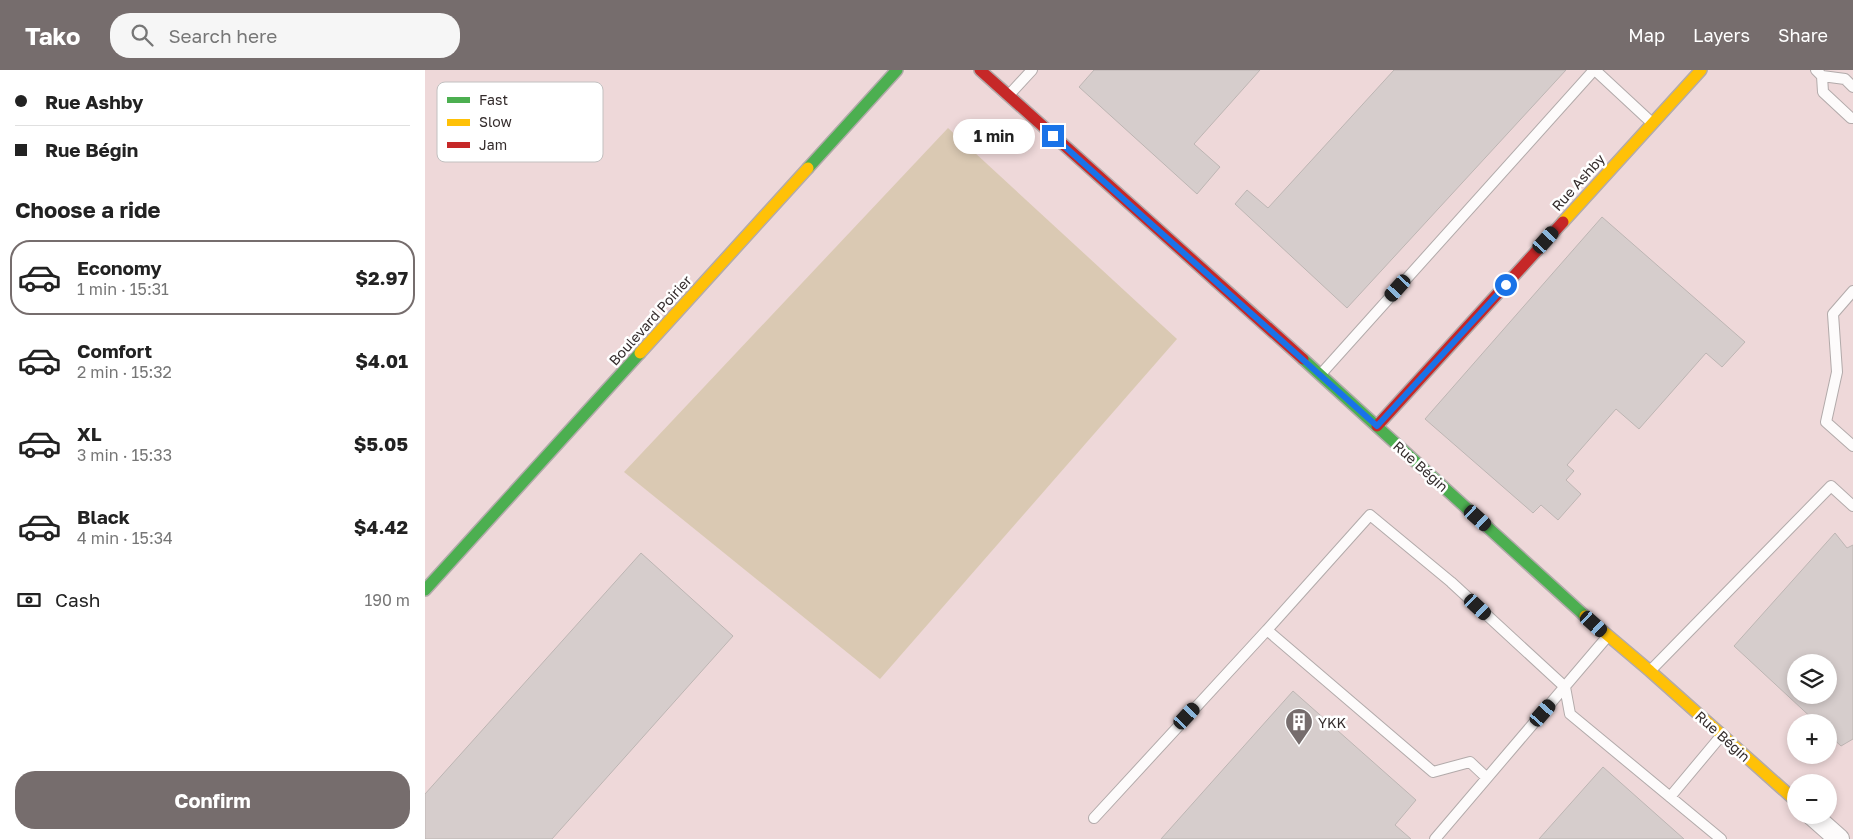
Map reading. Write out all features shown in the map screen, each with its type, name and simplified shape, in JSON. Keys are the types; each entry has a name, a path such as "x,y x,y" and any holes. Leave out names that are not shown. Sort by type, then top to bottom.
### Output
{"street":[{"name":"Boulevard Poirier","path":"425,590 897,70"},
{"name":"Rue Bégin","path":"980,70 1377,426 1608,637 1650,670 1787,793"},
{"name":"Rue Ashby","path":"1377,426 1701,70"},
{"path":"1822,824 1839,839"}],"lane":[{"path":"1009,96 1032,70"},
{"path":"1320,375 1594,70 1652,123"},
{"path":"1853,87 1845,79 1819,73 1823,92 1853,118"},
{"path":"1853,291 1833,314 1837,372 1826,422 1853,446"},
{"path":"1650,670 1831,486 1853,506"},
{"path":"1094,818 1370,515 1451,582 1565,687 1570,714 1721,839"},
{"path":"1267,630 1433,772 1470,762 1487,778"},
{"path":"1435,839 1608,637"},
{"path":"1670,797 1722,735"}],"shaded area":[{"path":"425,70 1853,70 1853,839 425,839"},
{"path":"948,128 1177,339 880,679 624,472"}],"building":[{"path":"1094,70 1260,70 1194,144 1220,167 1197,194 1079,87"},
{"path":"1394,70 1566,70 1347,308 1235,204 1247,190 1268,208"},
{"path":"1602,217 1745,342 1722,367 1706,353 1639,429 1616,409 1567,465 1574,471 1566,480 1581,494 1558,520 1541,505 1533,513 1425,419"},
{"path":"1835,533 1847,548 1853,545 1853,739 1841,746 1837,742 1837,714 1807,714 1797,704 1837,704 1837,654 1787,654 1787,695 1734,646"},
{"path":"641,553 733,636 552,839 425,839 425,794"},
{"name":"YKK","path":"1293,691 1416,800 1395,825 1411,839 1161,839"},
{"path":"1603,767 1684,839 1539,839"}],"traffic: fast":[{"path":"808,168 897,70"},
{"path":"425,590 640,353"},
{"path":"1303,359 1585,616"}],"traffic: slow":[{"path":"1563,222 1701,70"},
{"path":"640,353 808,168"},
{"path":"1585,616 1787,793"}],"traffic: jam":[{"path":"980,70 1303,359"},
{"path":"1377,426 1563,222"}],"place":[{"name":"YKK","path":"1299,746"}],"route":[{"path":"1053,136 1377,426 1506,285"}]}
